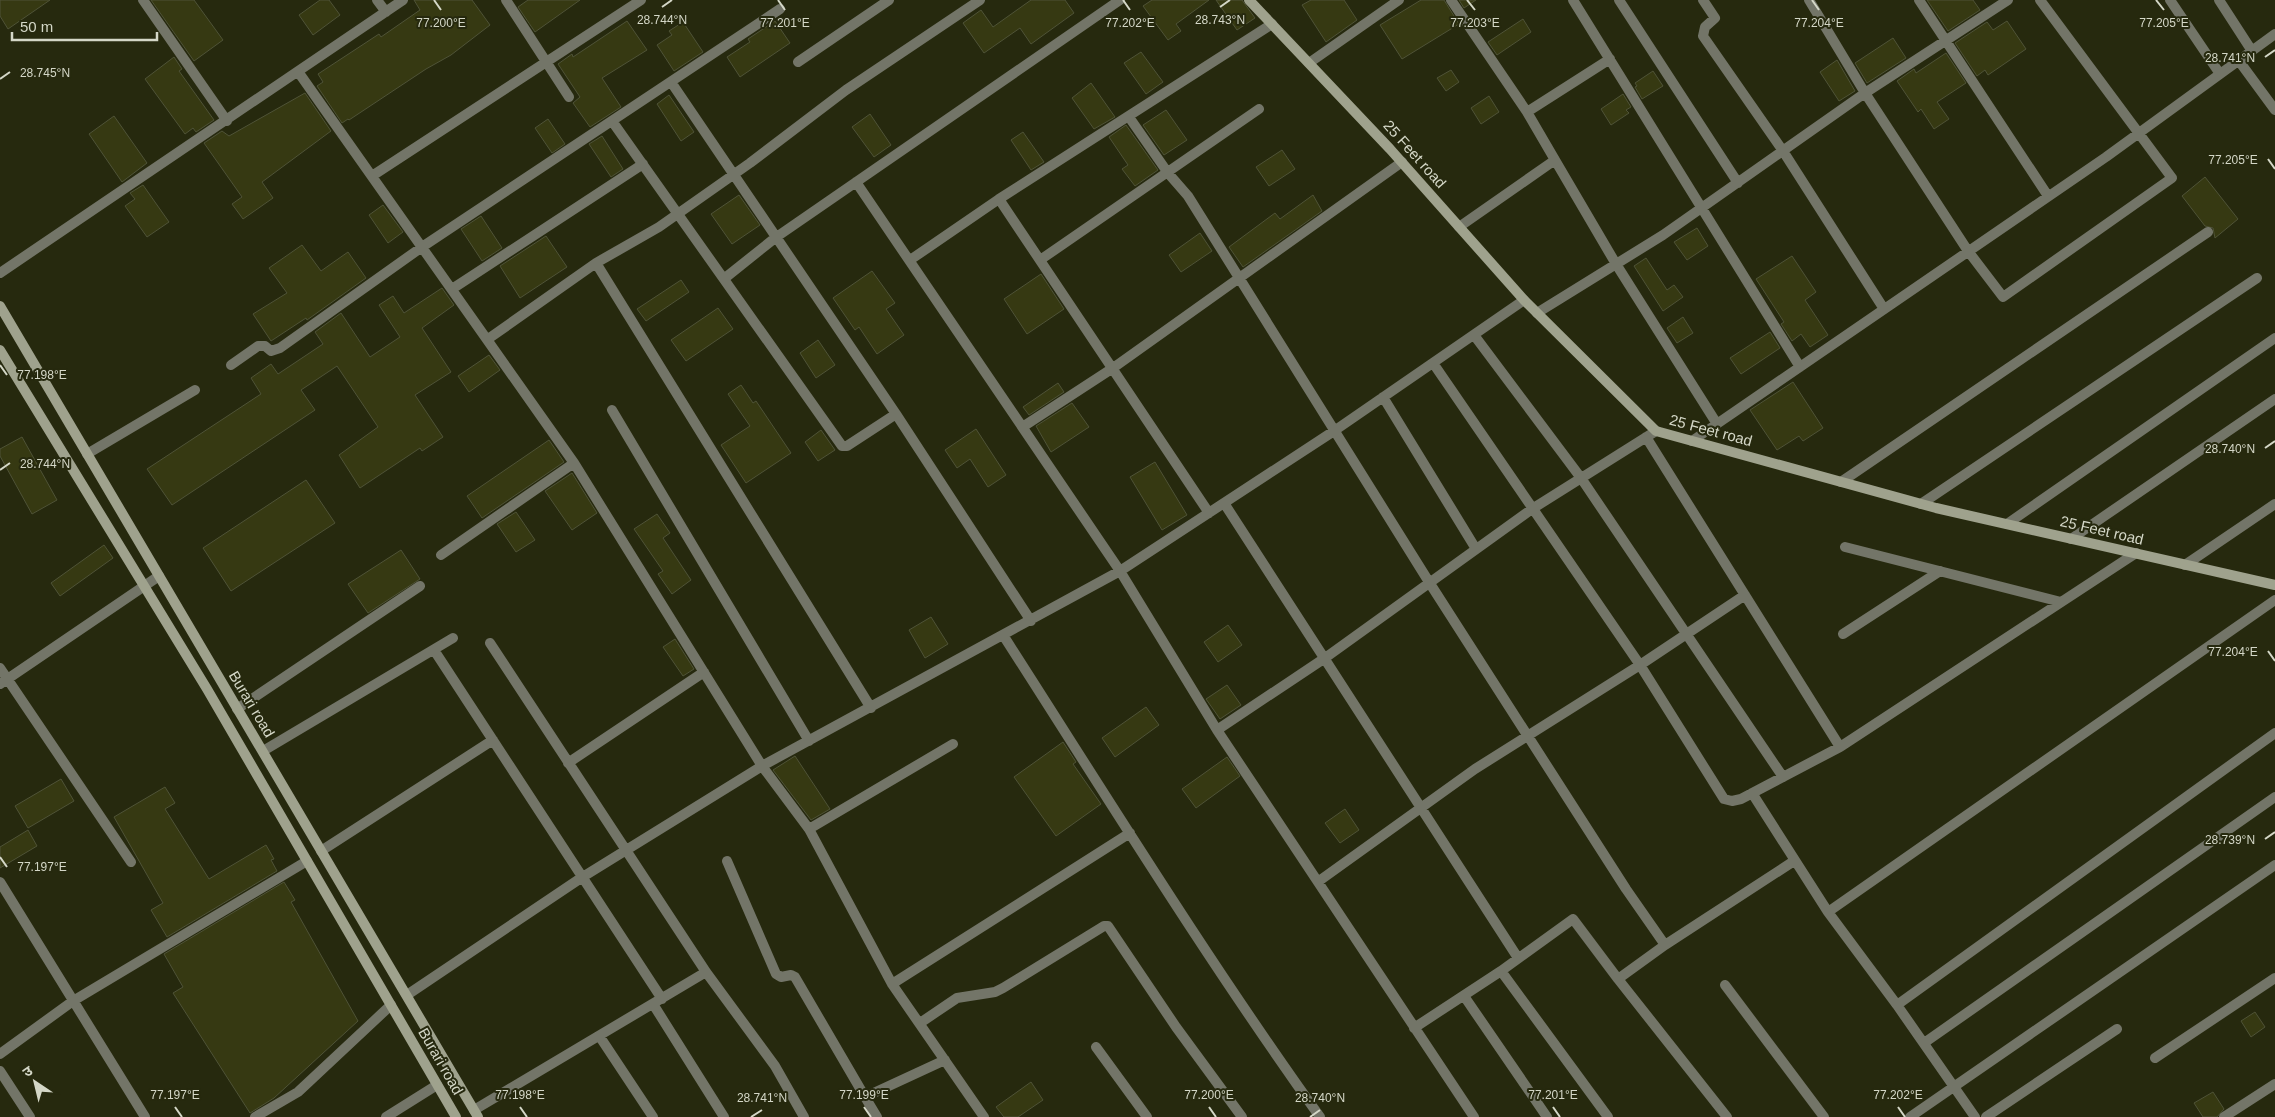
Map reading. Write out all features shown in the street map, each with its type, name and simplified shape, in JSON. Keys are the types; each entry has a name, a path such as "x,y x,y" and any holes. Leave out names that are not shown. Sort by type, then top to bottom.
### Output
{"main road":[{"name":"25 Feet road","path":"1249,0 1402,162 1524,300 1656,431 1921,504 2275,585"},
{"name":"Burari road","path":"0,306 476,1114"},
{"name":"Burari road","path":"0,350 207,689 456,1117"}],"street":[{"path":"143,0 227,121"},
{"path":"377,0 386,12"},
{"path":"0,273 299,73 403,0"},
{"path":"506,0 569,97"},
{"path":"372,176 641,0"},
{"path":"798,62 889,0"},
{"path":"488,339 596,264 678,213 734,174 846,90 980,0"},
{"path":"725,278 775,238 1120,0"},
{"path":"1309,63 1399,0"},
{"path":"1451,0 1527,112 1616,264 1717,424"},
{"path":"1572,0 1800,367"},
{"path":"1619,0 1738,182"},
{"path":"1703,0 1714,15 1714,18 1705,27 1703,36 1783,151 1884,309"},
{"path":"1809,0 1865,93 1968,251 2003,297 2172,178 2040,0"},
{"path":"1919,0 2048,196"},
{"path":"1538,313 1701,208 1865,93 2008,0"},
{"path":"2170,0 2220,74"},
{"path":"2219,0 2252,51"},
{"path":"231,365 258,346 265,346 271,351 280,348 422,247 780,9"},
{"path":"910,260 999,199 1272,24"},
{"path":"1692,441 2048,196 2275,34"},
{"path":"1527,112 1610,59"},
{"path":"2239,61 2275,110"},
{"path":"299,73 574,463 762,766 809,829 892,984 984,1117"},
{"path":"671,82 896,414 1030,620"},
{"path":"1040,260 1259,109"},
{"path":"1129,117 1168,172 1188,196 1429,582 1626,889 1665,944"},
{"path":"612,121 725,278 842,446 847,446 896,414"},
{"path":"1459,227 1555,160"},
{"path":"1024,426 1112,368 1402,162"},
{"path":"452,289 643,164"},
{"path":"856,182 1024,426 1120,571 1217,730 1474,1117"},
{"path":"999,199 1209,513"},
{"path":"1841,482 2208,232"},
{"path":"596,264 871,708"},
{"path":"1921,504 2257,278"},
{"path":"407,995 581,878 762,766 1120,571 1334,431 1524,300"},
{"path":"1474,335 1582,478 1783,777"},
{"path":"2007,524 2275,338"},
{"path":"1433,363 1640,665 1724,799 1732,801 1752,793 1840,747 2136,553"},
{"path":"88,454 195,390"},
{"path":"1384,397 1476,548"},
{"path":"2071,539 2275,399"},
{"path":"612,410 809,740"},
{"path":"1217,730 1325,658 1532,509 1656,431"},
{"path":"1646,437 1840,747"},
{"path":"441,555 574,463"},
{"path":"1224,503 1325,658 1419,808 1518,958"},
{"path":"2185,565 2275,504"},
{"path":"1845,547 2061,602"},
{"path":"1843,634 1940,571"},
{"path":"4,682 160,576"},
{"path":"238,709 420,586"},
{"path":"1319,881 1475,769 1640,665 1745,595"},
{"path":"1828,912 2275,600"},
{"path":"1003,635 1268,1044 1320,1117"},
{"path":"263,751 453,638"},
{"path":"490,643 706,972 775,1066 804,1117"},
{"path":"434,650 581,878 658,1002 724,1117"},
{"path":"0,668 4,682 131,862"},
{"path":"568,763 704,672"},
{"path":"1897,1005 2275,734"},
{"path":"322,851 493,740"},
{"path":"809,829 953,744"},
{"path":"1752,793 1828,912 1897,1005 1975,1117"},
{"path":"1924,1043 2275,796"},
{"path":"892,984 1130,833"},
{"path":"1618,978 1665,944 1794,860"},
{"path":"0,1054 73,1001 307,861"},
{"path":"728,861 776,974 781,977 791,975 794,977 877,1117"},
{"path":"1910,1117 2275,864"},
{"path":"0,882 145,1117"},
{"path":"1414,1028 1501,971 1573,919 1727,1117"},
{"path":"920,1022 957,998 995,992 1003,988 1100,928 1108,926 1176,1027 1242,1117"},
{"path":"1501,971 1608,1117"},
{"path":"476,1114 706,972"},
{"path":"2155,1058 2275,978"},
{"path":"1725,985 1824,1117"},
{"path":"1464,996 1547,1117"},
{"path":"255,1117 298,1092 390,1005"},
{"path":"1986,1117 2117,1029"},
{"path":"600,1037 653,1117"},
{"path":"1096,1047 1147,1117"},
{"path":"865,1097 946,1060"},
{"path":"0,1071 30,1117"},
{"path":"2224,1117 2275,1084"},
{"path":"386,1117 437,1085"}],"building":[{"path":"0,0 50,0 8,29 0,16"},
{"path":"151,0 194,0 223,40 194,61"},
{"path":"320,0 329,0 340,15 313,35 299,15"},
{"path":"414,0 472,0 490,25 451,55 342,123 317,86 323,82 318,74 379,34 381,37 420,10"},
{"path":"528,0 580,0 535,32 518,7"},
{"path":"1031,0 1065,0 1074,13 1031,44 1020,28 984,53 963,23 981,10 993,27"},
{"path":"1152,0 1209,0 1176,24 1181,31 1168,40 1143,6"},
{"path":"1216,0 1242,0 1255,18 1237,30"},
{"path":"1311,0 1344,0 1357,20 1326,42 1302,5"},
{"path":"1421,0 1444,0 1459,24 1402,59 1380,25"},
{"path":"1459,0 1476,0 1464,8"},
{"path":"1927,0 1973,0 1980,10 1948,31"},
{"path":"1523,19 1531,32 1497,55 1488,42"},
{"path":"627,21 647,50 602,78 621,107 590,127 573,103 580,97 558,64 572,54 573,57"},
{"path":"775,21 790,43 740,77 727,57 750,42 748,39"},
{"path":"2007,21 2026,49 1988,75 1985,70 1977,76 1955,43 1987,22 1993,30"},
{"path":"683,22 703,52 674,71 657,45 672,35 669,31"},
{"path":"1893,38 1906,58 1867,83 1855,63"},
{"path":"1141,52 1163,82 1146,94 1124,63"},
{"path":"1946,53 1966,83 1937,102 1949,119 1934,129 1921,109 1918,112 1897,81 1914,69 1916,73"},
{"path":"174,57 182,69 179,71 214,120 196,132 193,128 185,134 145,79"},
{"path":"1837,60 1855,91 1839,101 1820,72"},
{"path":"1451,70 1459,82 1446,91 1437,78"},
{"path":"1653,71 1663,86 1642,99 1635,87 1637,86 1635,83"},
{"path":"1091,83 1115,117 1094,129 1072,98"},
{"path":"305,93 331,131 262,182 273,198 243,219 232,204 242,197 204,143 222,131 229,136"},
{"path":"1623,94 1631,107 1626,110 1629,113 1611,125 1601,109"},
{"path":"669,95 694,132 681,141 657,104"},
{"path":"1489,96 1499,112 1481,124 1471,108"},
{"path":"1166,110 1187,140 1164,155 1143,125"},
{"path":"870,114 891,145 874,157 852,127"},
{"path":"114,116 147,163 122,182 89,134"},
{"path":"548,119 565,144 552,153 535,128"},
{"path":"1126,125 1158,170 1135,186 1122,169 1128,165 1109,137"},
{"path":"1023,132 1044,162 1031,170 1011,140"},
{"path":"602,136 623,169 611,177 589,144"},
{"path":"1282,150 1295,169 1269,186 1256,167"},
{"path":"2205,177 2238,219 2215,238 2213,228 2205,226 2182,196"},
{"path":"143,185 169,222 147,237 125,206 135,199 130,193"},
{"path":"739,195 760,225 732,244 711,214"},
{"path":"1313,195 1322,211 1243,267 1229,247 1275,213 1280,219"},
{"path":"383,205 403,232 388,243 369,215"},
{"path":"481,216 502,248 482,261 461,229"},
{"path":"1697,228 1708,246 1687,260 1674,242"},
{"path":"1200,233 1212,251 1181,272 1169,255"},
{"path":"546,236 567,267 520,298 500,266"},
{"path":"302,245 321,271 348,252 366,278 307,320 306,318 271,341 253,314 287,293 269,268"},
{"path":"1792,256 1816,292 1805,300 1828,335 1810,347 1801,334 1792,341 1781,324 1784,322 1756,279"},
{"path":"1646,258 1667,290 1674,285 1683,297 1663,311 1634,266"},
{"path":"872,271 895,303 886,309 904,335 877,354 859,327 855,330 833,298"},
{"path":"1041,274 1064,309 1027,334 1004,299"},
{"path":"681,280 689,292 646,321 637,309"},
{"path":"442,288 454,305 422,328 451,372 415,395 443,437 422,451 420,448 360,488 339,455 378,427 337,366 301,390 315,410 172,505 147,469 261,394 251,378 271,364 278,374 323,344 315,332 341,313 370,357 400,337 379,305 393,296 404,313"},
{"path":"718,308 733,329 686,361 671,340"},
{"path":"1683,317 1693,333 1677,343 1667,328"},
{"path":"1770,332 1780,348 1741,374 1730,358"},
{"path":"818,340 835,365 816,378 800,353"},
{"path":"489,355 500,370 469,392 458,376"},
{"path":"1793,382 1823,428 1803,441 1799,436 1777,450 1750,410"},
{"path":"1058,383 1064,392 1029,415 1023,407"},
{"path":"741,385 753,403 756,401 791,453 746,483 721,445 750,426 728,394"},
{"path":"1072,403 1089,427 1051,452 1036,426"},
{"path":"976,429 1006,475 988,487 970,459 957,468 945,450"},
{"path":"821,430 835,450 818,461 805,442"},
{"path":"22,437 57,500 32,514 0,456 0,449"},
{"path":"549,440 564,462 482,518 467,496"},
{"path":"1155,462 1187,515 1162,530 1130,477"},
{"path":"572,473 597,513 572,530 545,491"},
{"path":"306,480 335,523 231,591 203,548"},
{"path":"516,512 535,540 516,552 497,524"},
{"path":"657,514 670,533 663,538 691,580 672,594 658,574 663,571 634,529"},
{"path":"104,545 113,558 60,596 51,583"},
{"path":"401,550 420,579 368,613 348,584"},
{"path":"931,617 948,644 925,658 909,630"},
{"path":"1228,625 1242,645 1218,662 1204,642"},
{"path":"675,639 694,669 683,676 663,647"},
{"path":"1227,685 1241,705 1220,719 1206,699"},
{"path":"1146,707 1159,725 1115,757 1102,738"},
{"path":"1063,742 1076,762 1073,764 1101,804 1056,836 1014,777"},
{"path":"795,756 830,809 811,820 773,770"},
{"path":"1227,757 1240,776 1196,808 1182,789"},
{"path":"61,779 74,801 28,828 15,806"},
{"path":"165,787 175,803 165,809 209,879 266,845 274,859 271,860 277,871 167,937 151,910 163,903 114,817"},
{"path":"1345,809 1359,830 1340,843 1325,823"},
{"path":"28,830 37,846 0,868 0,847"},
{"path":"284,882 295,900 291,902 358,1021 274,1098 250,1113 173,993 183,987 164,954"},
{"path":"2255,1012 2265,1027 2251,1037 2241,1021"},
{"path":"1031,1082 1043,1100 1018,1117 1004,1117 996,1107"},
{"path":"2213,1092 2224,1109 2217,1117 2203,1117 2194,1103"}]}
